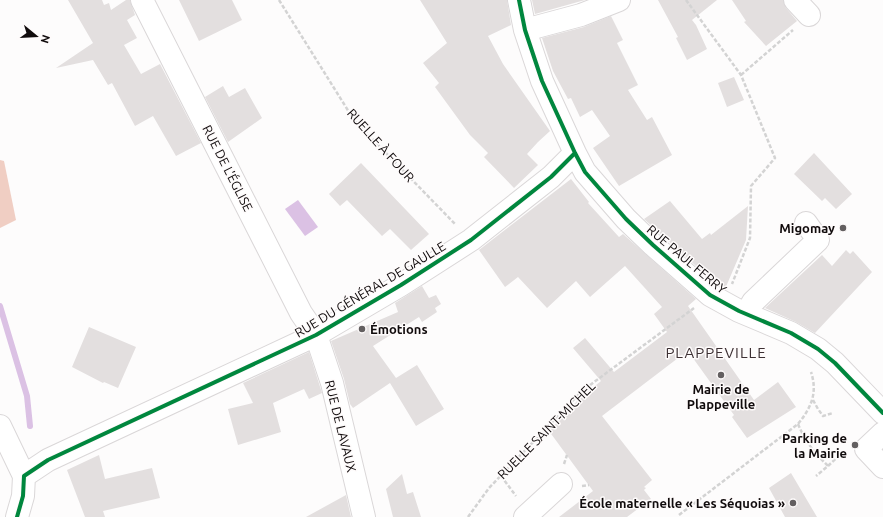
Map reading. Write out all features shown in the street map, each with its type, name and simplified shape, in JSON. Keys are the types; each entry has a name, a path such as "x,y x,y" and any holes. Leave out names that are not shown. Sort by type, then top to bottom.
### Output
{"street":[{"name":"RUE DE L'ÉGLISE","path":"142,0 301,313 316,336"},
{"path":"519,0 526,30 542,81 575,153"},
{"path":"526,30 581,15 619,0"},
{"name":"RUE DU GÉNÉRAL DE GAULLE","path":"24,476 48,460 316,336 401,285 471,240 551,177 575,153"},
{"name":"RUE PAUL FERRY","path":"575,153 585,172 626,219 652,245 716,299 746,314 792,333 818,349 835,363 883,413"},
{"path":"746,314 753,302 818,240 806,223"},
{"name":"RUE DE LAVAUX","path":"316,336 332,383 364,517"},
{"path":"0,426 24,476 23,496 17,517"},
{"path":"883,433 866,449 883,467"},
{"path":"525,517 562,484"}],"path":[{"path":"686,0 741,75 775,158 751,186 750,238 734,280 716,299"},
{"path":"741,75 802,8"},
{"path":"809,367 813,379 813,399 815,405 824,416 833,413"},
{"path":"678,515 798,424 808,412 813,399"},
{"path":"798,424 812,451 828,466"},
{"path":"816,476 846,450"}],"shaded area":[{"path":"0,160 4,161 16,220 0,228"},
{"path":"298,200 318,227 305,236 285,209"}],"building":[{"path":"68,0 102,0 104,5 109,3 111,10 126,0 130,0 135,15 127,20 137,38 124,45 141,74 160,64 201,143 176,156 153,116 135,126 112,83 108,85 93,60 56,68 93,43"},
{"path":"179,0 232,0 242,20 199,41"},
{"path":"420,0 507,0 511,25 488,36 503,64 550,131 527,154 538,165 514,188 484,157 488,153 470,135 435,87 439,83 423,63 447,43"},
{"path":"532,0 585,0 535,14"},
{"path":"658,0 717,0 692,20 696,25 707,49 687,60 676,38 678,37"},
{"path":"732,0 783,0 786,8 797,21 766,46 744,22 746,21"},
{"path":"611,16 623,40 617,43 638,85 628,90 647,120 652,117 672,155 619,186 593,148 610,136 592,110 580,117 571,98 568,99 553,71 542,38 584,27"},
{"path":"734,77 744,100 727,107 718,83"},
{"path":"223,86 229,97 245,88 262,118 228,142 205,97"},
{"path":"814,153 852,194 836,209 825,198 822,201 794,174"},
{"path":"361,163 429,234 411,250 390,229 382,236 347,200 340,206 329,194"},
{"path":"571,179 589,202 588,203 619,237 623,234 696,299 688,306 754,400 778,382 796,407 747,438 732,417 734,415 690,354 685,358 682,355 602,416 652,480 644,487 646,488 644,490 651,499 627,517 559,517 593,491 549,431 579,399 601,381 573,348 585,338 614,372 667,332 654,314 662,307 625,266 590,297 576,281 547,308 518,277 505,287 479,250"},
{"path":"670,201 702,239 710,233 711,235 748,206 746,240 725,289 717,285 644,219"},
{"path":"846,250 850,254 853,251 872,272 815,333 796,322 765,308 822,255 832,266"},
{"path":"422,286 429,298 436,295 441,304 435,308 437,312 422,322 419,317 373,346 396,378 417,365 444,409 416,426 390,383 353,408 350,404 344,379 331,341 398,312 395,303"},
{"path":"89,327 136,347 118,388 104,382 103,383 72,367"},
{"path":"309,352 322,393 309,399 304,389 273,403 281,432 238,445 228,409 253,403 243,383"},
{"path":"99,455 105,479 152,468 160,498 103,511 105,517 85,517 67,470"},
{"name":"École maternelle « Les Séquoias »","path":"791,473 817,517 785,517 769,488"},
{"path":"402,474 407,494 413,492 421,517 393,517 386,489"},
{"path":"346,495 351,517 306,517"}],"waterway":[{"path":"0,306 27,396 30,426"}],"cycle path":[{"path":"519,0 525,30 542,81 575,153 585,172 626,219 710,295 739,311 791,333 818,349 835,363 883,413"},
{"path":"17,517 23,496 24,476 48,460 316,335 401,285 471,240 551,177 575,153"}],"place":[{"name":"Migomay","path":"843,228"},
{"name":"Émotions","path":"362,329"},
{"name":"Mairie de Plappeville","path":"721,375"},
{"name":"Parking de la Mairie","path":"855,445"},
{"name":"École maternelle « Les Séquoias »","path":"793,503"}],"district":[{"name":"PLAPPEVILLE","path":"716,352"}]}
